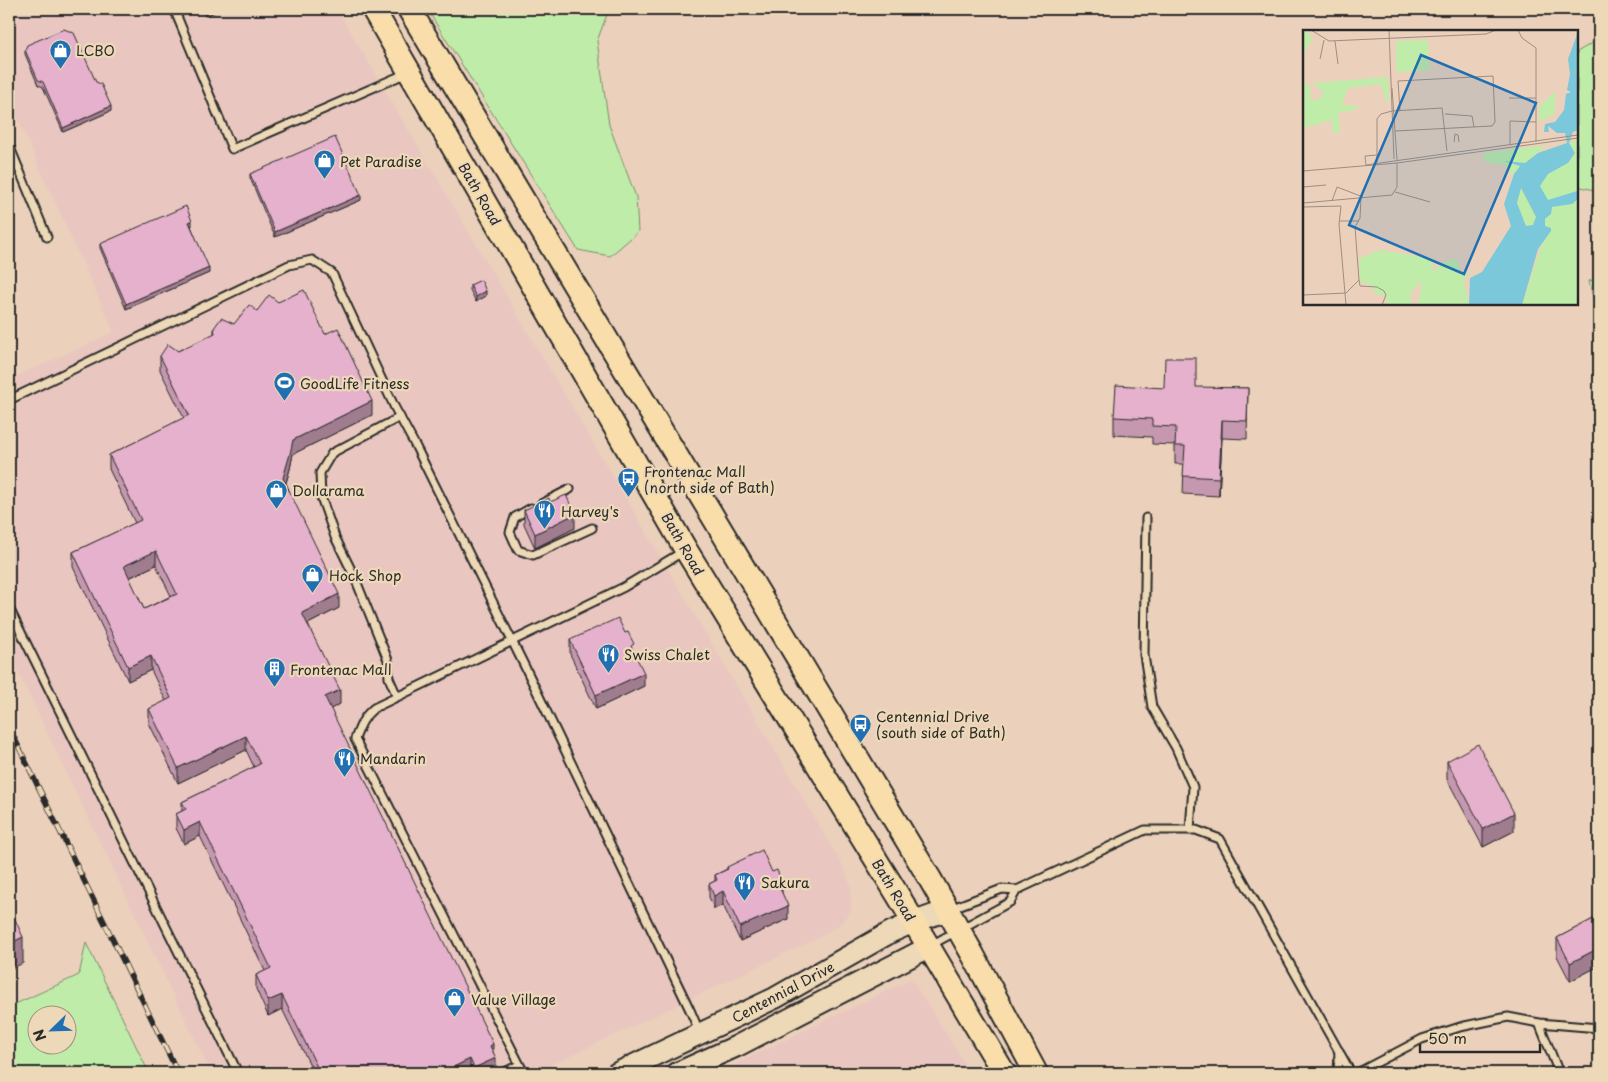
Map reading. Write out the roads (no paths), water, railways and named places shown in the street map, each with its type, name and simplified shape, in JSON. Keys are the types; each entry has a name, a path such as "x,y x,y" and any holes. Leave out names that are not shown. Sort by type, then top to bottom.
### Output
{"main road":[{"name":"Bath Road","path":"373,9 686,550 914,922 1004,1073"},
{"path":"409,9 948,910 1036,1073"},
{"name":"Centennial Drive","path":"617,1073 775,998 891,932 948,910"},
{"name":"Centennial Drive","path":"677,1073 737,1046 928,946"}],"lane":[{"path":"174,9 232,149 410,72"},
{"path":"9,145 47,237"},
{"path":"9,400 289,265 312,260 332,273 400,417 512,641 700,1033"},
{"path":"397,696 389,678 388,660 355,578 335,537 320,497 320,473 332,453 400,417"},
{"path":"570,489 515,517 510,532 518,550 533,555 592,528"},
{"path":"1146,518 1144,655 1152,707 1176,748 1193,787 1190,830"},
{"path":"524,1073 355,739 366,715 374,708 624,587 686,550"},
{"path":"9,608 238,1073"},
{"path":"948,910 1002,889 1018,890 1145,830 1196,830 1220,840 1351,1073"},
{"path":"928,946 1010,902 1018,890"},
{"path":"1357,1073 1422,1039 1460,1027 1508,1017 1539,1023 1599,1028"},
{"path":"1539,1023 1559,1073"},
{"path":"1338,1073 1339,1050"},
{"path":"503,1073 520,1065"}],"railway":[{"path":"9,727 178,1073"}],"place":[{"name":"LCBO","path":"60,69"},
{"name":"Pet Paradise","path":"324,180"},
{"name":"GoodLife Fitness","path":"284,402"},
{"name":"Frontenac Mall (north side of Bath)","path":"628,498"},
{"name":"Dollarama","path":"276,509"},
{"name":"Harvey's","path":"545,530"},
{"name":"Hock Shop","path":"313,594"},
{"name":"Swiss Chalet","path":"608,673"},
{"name":"Frontenac Mall","path":"274,688"},
{"name":"Centennial Drive (south side of Bath)","path":"860,743"},
{"name":"Mandarin","path":"344,777"},
{"name":"Sakura","path":"745,901"},
{"name":"Value Village","path":"455,1018"}]}
